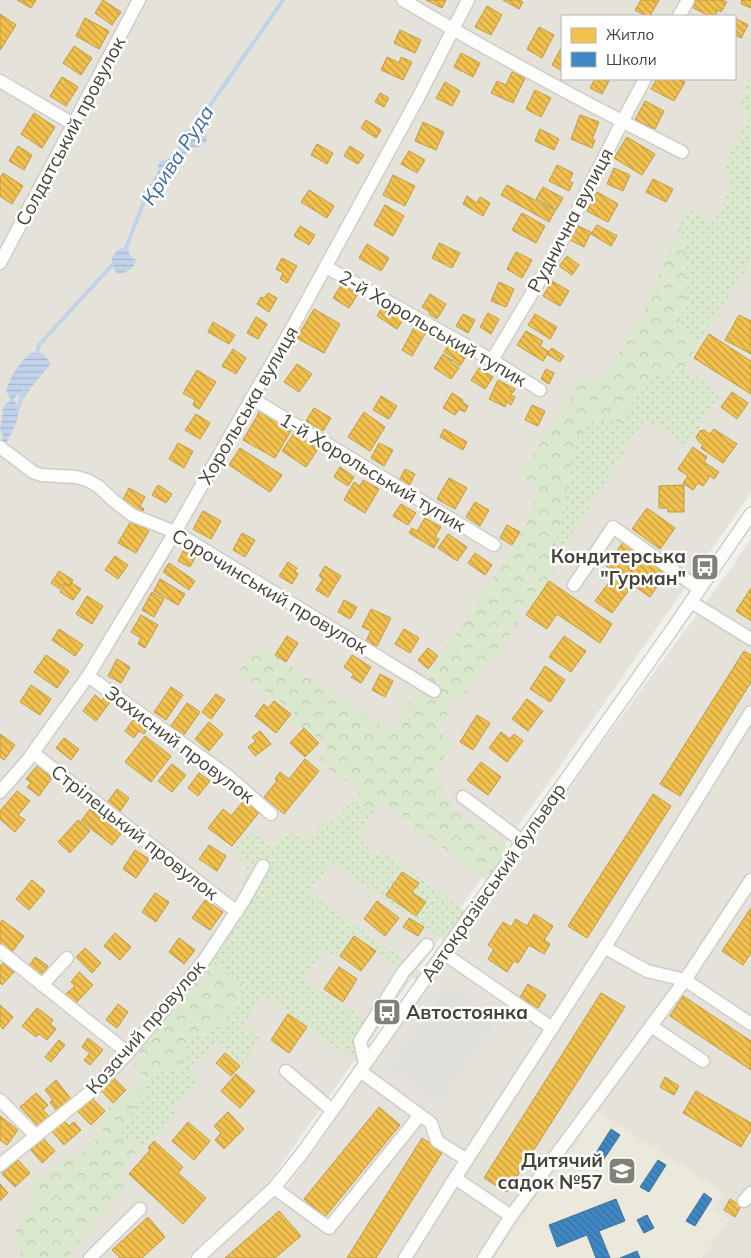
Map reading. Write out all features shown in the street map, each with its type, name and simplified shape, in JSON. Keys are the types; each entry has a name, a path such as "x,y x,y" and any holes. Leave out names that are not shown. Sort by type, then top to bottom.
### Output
{"street":[{"name":"Солдатський провулок","path":"0,263 139,0"},
{"path":"403,0 622,122 682,152"},
{"name":"Хорольська вулиця","path":"0,792 33,753 88,676 175,532 326,267 418,98 468,0"},
{"path":"680,15 688,0"},
{"name":"Руднична вулиця","path":"492,360 556,253 644,80"},
{"path":"0,81 73,124"},
{"name":"2-й Хорольський тупик","path":"326,267 492,360 540,390"},
{"name":"1-й Хорольський тупик","path":"251,398 494,545"},
{"name":"Сорочинський провулок","path":"0,447 33,472 41,475 76,477 98,486 132,515 175,532 434,691"},
{"name":"Автокразівський бульвар","path":"198,1258 274,1188 332,1110 751,514"},
{"path":"574,584 614,526 699,590"},
{"path":"690,602 751,639"},
{"name":"Захисний провулок","path":"88,676 228,776 271,814"},
{"path":"405,1258 604,947 751,712"},
{"name":"Стрілецький провулок","path":"33,753 237,912"},
{"path":"464,797 522,841"},
{"name":"Козачий провулок","path":"0,1165 95,1088 128,1053 203,962 237,912 264,866"},
{"path":"484,1258 511,1216 685,980 751,880"},
{"path":"427,944 404,971 360,1041 362,1067 431,1123 437,1141 467,1160"},
{"path":"604,947 647,971 685,980 751,1024"},
{"path":"0,951 128,1053"},
{"path":"443,953 552,1028"},
{"path":"42,984 67,958"},
{"path":"651,1026 703,1061"},
{"path":"286,1071 332,1110"},
{"path":"0,1100 36,1136"},
{"path":"274,1188 329,1228 420,1115"},
{"path":"455,1178 511,1216"},
{"path":"95,1256 140,1209"}],"shaded area":[{"path":"0,0 751,0 751,493 267,1185 189,1258 0,1258"},
{"path":"751,538 751,1258 209,1258 289,1184 596,751 729,571"},
{"path":"448,984 497,1021 439,1103 389,1067"},
{"name":"Дитячий садок №57","path":"595,1110 725,1193 715,1210 729,1219 702,1258 494,1258 570,1147 574,1149 581,1138 578,1135"}],"green space":[{"path":"751,74 751,261 700,340 677,327 687,301 687,257 680,225 689,209 714,223 734,179 721,171 750,114 738,107"},
{"path":"680,225 687,257 687,301 677,327 700,340 685,367 647,378 621,422 592,418 576,440 549,579 529,609 521,604 515,612 522,618 461,699 455,696 439,732 453,745 434,771 453,809 509,847 486,880 382,803 375,811 362,813 357,800 360,791 318,761 328,746 309,731 289,722 295,712 238,673 258,645 390,731 513,549 540,489 520,475 583,377 594,382 609,370 641,318"},
{"path":"685,367 720,396 687,446 645,419 571,535 549,579 576,440 592,418 621,422 647,378"},
{"path":"357,800 363,813 375,811 359,833 373,857 383,852 465,911 445,941 331,862 310,893 421,972 416,980 354,934 338,957 325,949 304,980 379,1028 357,1062 263,995 242,1025 260,1038 242,1065 214,1043 188,1069 199,1082 174,1108 175,1115 156,1137 142,1144 120,1136 153,1072 179,1069 189,1040 227,1024 244,987 204,953 232,915 228,911 238,897 248,864 233,852 249,830 272,847 287,829 298,837 309,838 324,822 337,819 349,805"},
{"path":"204,953 244,987 227,1024 189,1040 179,1069 166,1069 153,1073 120,1136 142,1144 120,1174 129,1183 67,1258 21,1258 16,1230 36,1198 27,1190 39,1175 46,1179 69,1153 77,1157 85,1152 103,1131 95,1125 115,1099 120,1103 145,1076 133,1066 142,1054 128,1043"}],"water":[{"path":"194,126 205,126 207,140 200,147 193,147 179,159 163,188 144,198 142,194 151,184 159,170 158,165 161,161 172,158 178,153 181,145 180,135 185,130 192,129"},
{"path":"121,248 128,248 130,256 136,260 129,270 118,274 113,267 112,260"},
{"path":"31,353 43,354 51,363 25,397 16,395 14,401 17,406 18,416 6,443 1,440 3,435 0,430 4,405 9,402 10,397 6,392 15,371"}],"building: Житло":[{"path":"17,0 36,0 31,8"},
{"path":"103,0 121,12 112,25 95,13"},
{"path":"426,0 446,0 442,8"},
{"path":"503,0 519,0 523,2 519,9"},
{"path":"641,0 659,0 651,15 644,15 635,10"},
{"path":"696,0 722,0 727,2 721,12 718,10 716,15 707,15 692,7"},
{"path":"742,0 751,0 751,8 741,4"},
{"path":"487,6 502,15 491,35 475,27"},
{"path":"0,14 16,25 1,49 0,49"},
{"path":"85,18 109,31 99,49 76,36"},
{"path":"736,19 748,25 741,38 736,36"},
{"path":"539,27 554,35 542,58 527,49"},
{"path":"400,30 421,40 415,53 394,43"},
{"path":"74,46 92,58 81,75 63,63"},
{"path":"561,48 561,70 552,65"},
{"path":"461,53 480,63 473,77 454,67"},
{"path":"387,57 399,63 401,57 412,62 403,80 381,70"},
{"path":"512,72 525,78 513,103 491,93 497,81 506,85"},
{"path":"62,77 78,87 66,106 50,96"},
{"path":"594,80 609,81 602,94 590,88"},
{"path":"656,80 681,80 685,82 674,101 651,89"},
{"path":"445,82 460,91 452,106 436,98"},
{"path":"535,90 551,98 541,117 526,109"},
{"path":"380,93 389,98 384,107 375,102"},
{"path":"645,101 664,111 655,129 635,120"},
{"path":"34,113 55,127 42,148 21,134"},
{"path":"580,115 599,122 592,139 595,140 592,148 571,139"},
{"path":"366,120 381,130 376,138 361,128"},
{"path":"423,122 444,132 436,150 415,141"},
{"path":"540,129 559,139 554,150 535,141"},
{"path":"627,137 655,154 642,175 614,158"},
{"path":"317,144 333,153 327,164 311,155"},
{"path":"18,146 32,155 24,170 9,161"},
{"path":"350,146 364,155 358,164 344,156"},
{"path":"409,151 425,160 417,173 401,164"},
{"path":"557,165 573,173 569,181 573,183 569,191 549,181"},
{"path":"614,168 630,175 623,191 607,184"},
{"path":"3,173 23,186 12,204 0,196 0,178"},
{"path":"393,175 415,186 405,206 383,195"},
{"path":"653,179 673,189 666,202 646,192"},
{"path":"507,185 555,211 549,222 501,195"},
{"path":"543,187 563,198 556,210 536,199"},
{"path":"309,190 334,206 327,218 301,202"},
{"path":"597,192 618,204 608,222 587,211"},
{"path":"467,196 477,203 480,197 490,203 483,216 463,204"},
{"path":"385,205 404,216 393,236 374,225"},
{"path":"522,213 545,226 536,243 512,230"},
{"path":"597,225 617,236 611,246 591,234"},
{"path":"300,226 315,235 309,245 294,236"},
{"path":"578,226 591,232 584,247 570,240"},
{"path":"439,243 460,253 452,268 432,258"},
{"path":"367,244 389,258 381,271 359,258"},
{"path":"516,252 532,260 522,278 507,269"},
{"path":"567,256 579,265 572,275 559,266"},
{"path":"282,258 297,266 287,283 280,279 283,273 276,269"},
{"path":"552,281 569,291 560,306 543,296"},
{"path":"499,282 514,289 506,307 491,301"},
{"path":"342,284 358,294 349,308 333,298"},
{"path":"268,293 277,298 269,312 257,304 261,297 264,298"},
{"path":"430,294 446,304 437,319 422,307"},
{"path":"383,306 404,318 397,329 377,316"},
{"path":"314,309 340,324 324,353 297,338"},
{"path":"488,313 499,319 491,334 480,327"},
{"path":"463,314 475,320 468,333 456,326"},
{"path":"535,314 557,327 550,339 528,325"},
{"path":"739,315 751,321 751,354 725,340"},
{"path":"256,317 267,324 258,339 247,333"},
{"path":"213,322 235,335 229,344 208,332"},
{"path":"415,326 426,332 412,356 402,350"},
{"path":"526,331 543,341 540,346 549,352 543,361 517,345"},
{"path":"709,334 751,361 751,394 694,358"},
{"path":"450,342 468,353 460,366 452,361 454,358 444,352"},
{"path":"552,348 564,356 560,362 547,354"},
{"path":"233,349 246,358 236,374 222,366"},
{"path":"443,354 459,368 451,379 434,368"},
{"path":"297,364 312,374 299,392 284,382"},
{"path":"479,368 493,377 485,389 471,380"},
{"path":"546,369 554,373 549,384 541,379"},
{"path":"197,370 216,382 199,409 193,405 195,400 183,393"},
{"path":"498,380 515,389 511,395 515,397 511,405 507,402 505,407 489,399"},
{"path":"732,392 748,403 737,419 721,407"},
{"path":"452,393 463,400 462,402 468,406 465,412 459,409 455,415 443,408"},
{"path":"381,396 397,406 389,419 373,410"},
{"path":"532,405 545,411 538,426 525,420"},
{"path":"314,408 331,418 323,431 306,421"},
{"path":"260,411 292,429 275,458 243,440"},
{"path":"364,412 385,427 370,451 348,437"},
{"path":"196,414 210,423 200,439 185,430"},
{"path":"444,429 467,442 463,450 440,437"},
{"path":"714,429 737,444 723,463 701,448 703,444 696,437 700,431 704,430 710,434"},
{"path":"294,433 318,449 306,467 282,451"},
{"path":"178,443 193,451 184,468 169,459"},
{"path":"379,443 393,450 384,466 371,458"},
{"path":"693,447 707,457 704,462 719,472 714,479 710,476 703,486 698,483 693,490 683,483 688,476 678,469"},
{"path":"240,448 282,475 270,492 229,465"},
{"path":"340,467 354,477 348,486 334,477"},
{"path":"405,469 415,474 409,486 399,481"},
{"path":"449,478 467,488 455,509 437,499"},
{"path":"363,480 379,489 365,513 344,500 354,482 360,486"},
{"path":"158,485 172,494 166,503 152,495"},
{"path":"684,485 684,512 668,512 668,508 659,508 659,486"},
{"path":"129,488 145,497 140,506 144,509 141,515 121,503"},
{"path":"475,502 489,510 480,526 466,517"},
{"path":"401,504 416,513 408,525 393,516"},
{"path":"647,508 675,528 660,549 632,529"},
{"path":"203,511 221,521 211,539 193,529"},
{"path":"425,518 441,527 435,537 439,539 434,548 409,533 412,528 417,531"},
{"path":"131,521 149,531 136,553 118,543"},
{"path":"507,525 520,532 512,545 500,538"},
{"path":"242,533 255,540 245,557 233,550"},
{"path":"448,534 467,547 457,561 438,548"},
{"path":"624,541 667,572 650,597 606,566"},
{"path":"185,548 197,554 190,567 178,561"},
{"path":"475,553 492,565 485,575 468,563"},
{"path":"115,556 128,565 118,579 105,570"},
{"path":"288,562 297,568 295,571 298,574 292,584 279,576"},
{"path":"169,563 195,581 189,590 163,572"},
{"path":"325,566 341,576 328,597 316,590 323,579 319,576"},
{"path":"59,571 73,580 69,586 64,583 60,589 51,583"},
{"path":"612,578 629,590 612,613 595,601"},
{"path":"160,579 185,594 178,605 154,591"},
{"path":"549,581 612,624 600,643 557,614 547,629 526,615"},
{"path":"72,583 81,589 73,600 60,592 65,584 69,586"},
{"path":"751,588 751,621 736,611"},
{"path":"152,592 164,599 154,617 142,610"},
{"path":"87,596 103,606 92,624 76,614"},
{"path":"344,600 357,607 350,619 338,612"},
{"path":"371,609 391,618 377,646 366,641 371,631 362,627"},
{"path":"141,615 158,625 145,648 138,644 141,638 131,632"},
{"path":"59,629 83,645 75,656 52,640"},
{"path":"404,629 419,638 410,653 395,644"},
{"path":"287,636 298,643 286,662 275,655"},
{"path":"564,636 586,651 571,672 549,657"},
{"path":"428,648 438,656 428,669 418,660"},
{"path":"744,651 751,655 751,682 680,796 660,784"},
{"path":"46,655 69,671 57,688 34,672"},
{"path":"352,655 371,667 361,683 351,677 354,674 344,667"},
{"path":"117,659 130,667 121,683 108,676"},
{"path":"545,666 565,680 550,702 530,689"},
{"path":"380,674 393,681 385,697 372,690"},
{"path":"31,685 51,699 40,715 20,702"},
{"path":"171,687 183,695 166,720 154,712"},
{"path":"216,694 225,700 211,719 202,712"},
{"path":"95,695 102,701 104,697 110,702 96,721 83,711"},
{"path":"527,699 543,711 528,731 512,719"},
{"path":"274,701 291,714 276,733 255,716 264,704 268,708"},
{"path":"187,703 200,712 184,735 171,726"},
{"path":"477,715 490,723 473,750 460,742"},
{"path":"136,716 149,726 144,734 139,731 134,738 125,731"},
{"path":"209,722 223,734 209,751 195,739"},
{"path":"304,728 319,743 305,757 290,743"},
{"path":"260,731 271,744 255,756 248,747 256,741 252,737"},
{"path":"501,732 510,739 514,734 523,741 507,762 489,748"},
{"path":"0,734 15,745 4,760 0,757"},
{"path":"145,736 171,756 151,782 125,762"},
{"path":"64,738 79,749 71,760 56,748"},
{"path":"305,759 319,771 284,814 264,797 277,781 275,779 280,772 289,779"},
{"path":"481,762 501,777 488,795 467,780"},
{"path":"172,764 186,775 172,792 158,781"},
{"path":"37,766 52,778 39,796 27,787 31,783 26,779"},
{"path":"199,773 210,781 198,796 188,788"},
{"path":"117,789 129,798 117,816 104,807"},
{"path":"17,791 30,801 18,815 25,820 15,832 0,819 0,811"},
{"path":"653,794 671,806 587,938 568,926"},
{"path":"246,798 261,810 232,846 208,828 223,809 231,816"},
{"path":"90,809 121,834 112,845 81,821"},
{"path":"78,820 90,831 70,853 58,842"},
{"path":"209,845 226,856 217,871 199,859"},
{"path":"135,850 149,859 136,878 123,869"},
{"path":"402,872 419,883 412,892 426,902 416,916 386,895"},
{"path":"32,880 45,891 29,910 16,899"},
{"path":"155,893 169,902 156,922 142,912"},
{"path":"205,900 223,912 210,930 192,918"},
{"path":"377,901 399,918 385,936 364,919"},
{"path":"751,908 751,953 743,965 722,951"},
{"path":"534,914 553,926 544,940 550,944 544,954 529,945 518,963 514,961 507,972 488,959 494,949 488,945 503,922 511,927 516,919 527,926"},
{"path":"409,918 424,927 418,936 403,927"},
{"path":"2,920 24,936 12,952 0,943 0,924"},
{"path":"115,933 131,947 120,960 104,946"},
{"path":"354,936 376,951 361,971 340,956"},
{"path":"179,938 195,950 184,964 169,952"},
{"path":"85,948 101,963 92,973 76,957"},
{"path":"35,957 48,966 42,975 29,966"},
{"path":"3,963 14,972 2,985 0,983 0,966"},
{"path":"339,967 357,979 343,1002 324,989"},
{"path":"79,972 93,985 76,1003 66,994 75,986 71,982"},
{"path":"528,984 546,995 538,1008 520,997"},
{"path":"601,993 625,1007 507,1192 484,1178"},
{"path":"683,996 751,1041 751,1070 670,1016"},
{"path":"118,1004 128,1012 117,1028 106,1020"},
{"path":"0,1005 13,1017 3,1029 0,1026"},
{"path":"37,1008 53,1020 50,1024 56,1029 47,1040 39,1034 36,1037 22,1026"},
{"path":"288,1014 307,1027 289,1053 271,1040"},
{"path":"88,1038 103,1050 90,1065 84,1060 90,1053 82,1047"},
{"path":"59,1040 65,1045 51,1062 45,1057"},
{"path":"225,1053 240,1066 231,1076 216,1063"},
{"path":"236,1074 255,1091 240,1108 221,1091"},
{"path":"111,1075 126,1090 113,1103 99,1088"},
{"path":"665,1077 679,1086 674,1095 660,1087"},
{"path":"56,1080 71,1099 57,1111 50,1102 53,1100 45,1090"},
{"path":"696,1091 751,1123 751,1130 741,1147 683,1113"},
{"path":"36,1093 48,1105 43,1110 50,1117 39,1127 20,1107"},
{"path":"91,1097 105,1111 91,1125 77,1111"},
{"path":"379,1107 400,1125 325,1217 304,1199"},
{"path":"228,1112 244,1129 224,1149 215,1140 221,1133 214,1126"},
{"path":"0,1116 18,1130 7,1145 0,1140"},
{"path":"63,1120 69,1126 74,1122 81,1130 64,1145 51,1130"},
{"path":"188,1122 210,1141 194,1160 172,1141"},
{"path":"43,1138 55,1151 42,1163 30,1149"},
{"path":"422,1138 443,1151 376,1258 347,1258"},
{"path":"154,1141 183,1167 178,1173 206,1198 183,1224 129,1174 150,1150 148,1148"},
{"path":"18,1160 30,1173 15,1187 2,1174"},
{"path":"0,1184 8,1193 0,1201"},
{"path":"730,1199 741,1206 735,1217 724,1210"},
{"path":"279,1211 301,1236 275,1258 225,1258"},
{"path":"148,1217 165,1237 142,1258 120,1258 112,1250"}],"building: Школи":[{"path":"611,1129 620,1135 602,1162 594,1156"},
{"path":"658,1160 666,1165 649,1192 640,1187"},
{"path":"704,1193 712,1199 695,1226 686,1221"},
{"path":"616,1199 625,1221 599,1231 610,1258 596,1258 587,1235 557,1247 549,1225"},
{"path":"647,1215 654,1228 644,1233 637,1220"},
{"path":"637,1251 640,1258 620,1258"}],"waterway":[{"name":"Крива Руда","path":"193,130 283,0"},
{"name":"Крива Руда","path":"171,160 185,141"},
{"name":"Крива Руда","path":"125,250 147,194"},
{"name":"Крива Руда","path":"36,356 39,345 114,263"},
{"name":"Крива Руда","path":"16,413 24,391"}],"place":[{"name":"Кондитерська \"Гурман\"","path":"705,567"},
{"name":"Автостоянка","path":"387,1012"},
{"name":"Дитячий садок №57","path":"622,1171"}]}
